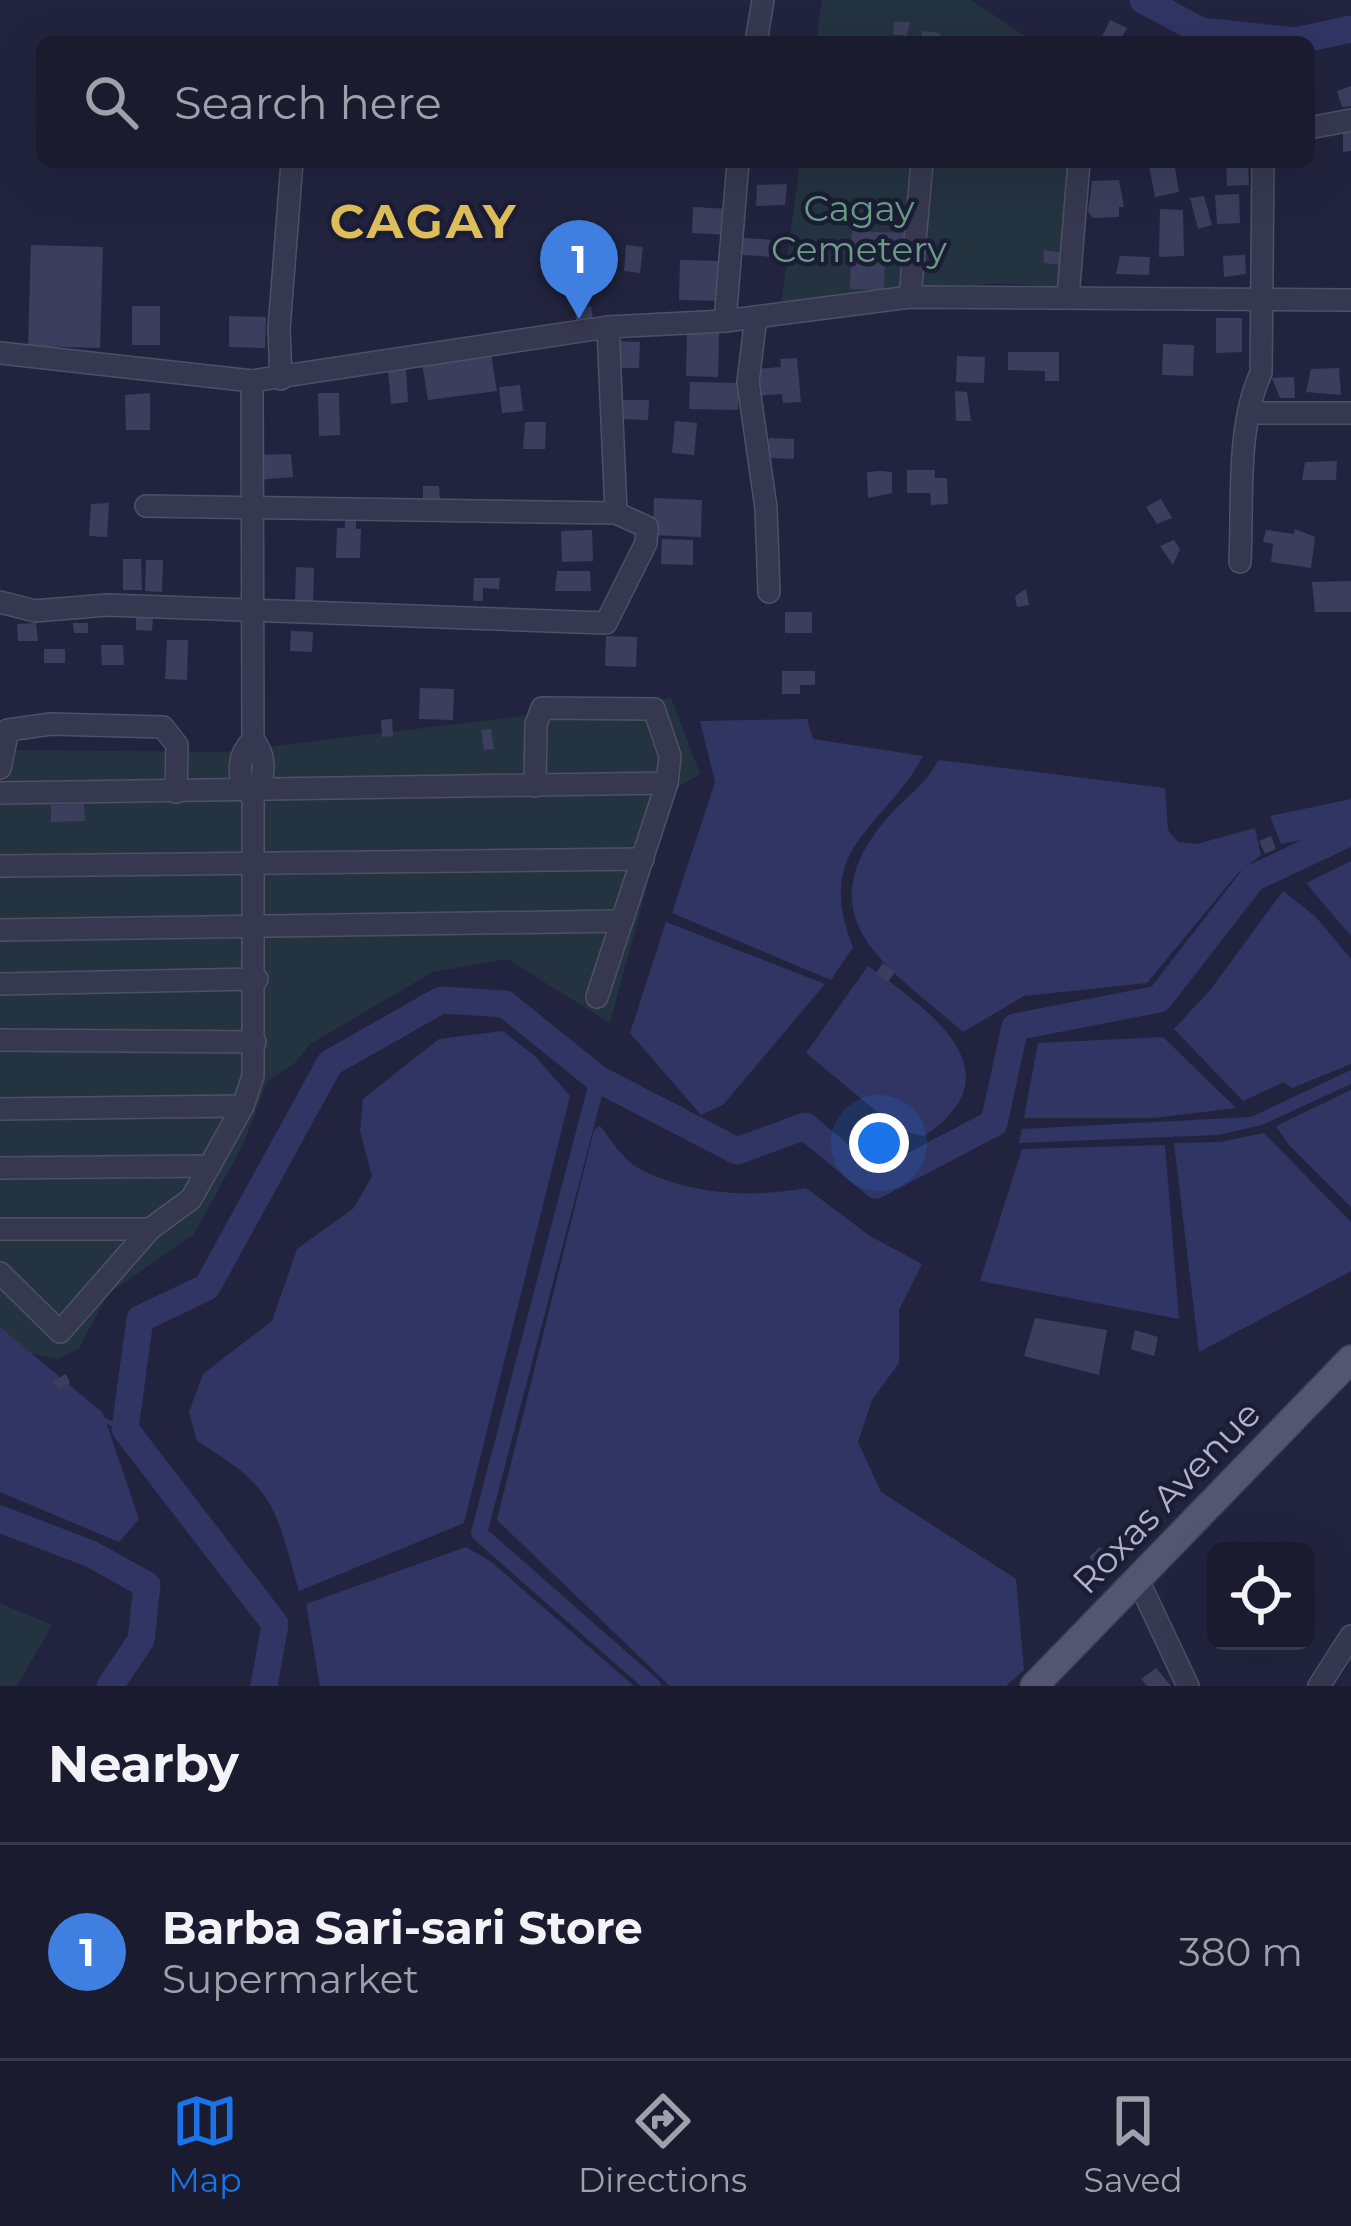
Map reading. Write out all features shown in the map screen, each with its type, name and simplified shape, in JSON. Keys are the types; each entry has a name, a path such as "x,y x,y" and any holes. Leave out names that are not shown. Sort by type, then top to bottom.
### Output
{"main road":[{"name":"Roxas Avenue","path":"1034,1686 1351,1359"}],"street":[{"path":"757,36 763,0"},
{"path":"1315,127 1351,120"},
{"path":"281,379 279,329 292,168"},
{"path":"725,321 738,168"},
{"path":"910,297 921,168"},
{"path":"1068,297 1079,168"},
{"path":"1240,562 1251,413 1261,373 1263,168"},
{"path":"0,353 253,381 608,327 725,321 910,297 1351,300"},
{"path":"756,317 748,382 766,508 769,592"},
{"path":"608,327 616,513"},
{"path":"0,1273 60,1331 150,1229 190,1199 243,1106 254,1076 257,979 252,794 263,754 253,740 249,507 253,381"},
{"path":"1251,413 1351,413"},
{"path":"0,602 34,610 107,605 605,623 646,543 647,527 616,513 146,506"},
{"path":"535,786 536,724 542,708 654,709 670,756 668,783 597,997"},
{"path":"0,768 8,730 51,724 164,727 177,745 176,792"},
{"path":"0,793 252,794 668,783"},
{"path":"0,866 643,859"},
{"path":"0,930 622,921"},
{"path":"0,984 257,979"},
{"path":"0,1040 255,1042"},
{"path":"0,1109 243,1106"},
{"path":"0,1168 210,1166"},
{"path":"0,1229 150,1229"},
{"path":"1138,1580 1188,1686"},
{"path":"1323,1679 1351,1636"},
{"path":"1323,1679 1351,1679"}],"green space":[{"path":"822,0 971,0 1025,36 817,36"},
{"name":"Cagay Cemetery","path":"799,168 1076,168 1057,287 1001,283 781,305"},
{"path":"671,698 700,774 673,790 610,1023 507,959 433,972 310,1044 296,1062 267,1082 243,1145 194,1234 108,1294 79,1348 59,1359 24,1352 0,1327 0,750 224,752"},
{"path":"0,1603 52,1625 17,1686 0,1686"}],"water":[{"path":"807,719 813,739 923,756 847,861 841,885 853,947 831,980 672,913 715,782 700,721"},
{"path":"938,760 1165,788 1168,830 1178,842 1197,844 1255,828 1261,855 1237,874 1147,983 1024,996 963,1032 886,965 867,941 855,916 852,889 861,858 883,823"},
{"path":"1351,799 1351,821 1317,837 1281,844 1270,816"},
{"path":"1351,861 1351,936 1306,883"},
{"path":"1283,891 1316,917 1351,959 1351,1064 1292,1088 1284,1082 1243,1101 1174,1029 1211,989"},
{"path":"666,922 825,984 723,1105 701,1115 630,1033"},
{"path":"868,966 937,1022 964,1065 964,1088 952,1112 924,1136 899,1130 806,1053"},
{"path":"503,1031 536,1057 570,1096 464,1523 299,1591 268,1501 243,1472 197,1441 189,1412 203,1374 272,1321 297,1249 354,1208 372,1176 360,1131 363,1099 439,1039"},
{"path":"1163,1037 1236,1108 1153,1118 1024,1118 1038,1043"},
{"path":"1351,1070 1351,1084 1262,1125 1218,1135 1019,1143 1022,1129 1251,1117"},
{"path":"1351,1090 1351,1207 1276,1126"},
{"path":"600,1126 627,1160 657,1177 720,1192 806,1188 870,1236 922,1264 899,1310 899,1363 872,1400 858,1442 881,1492 1016,1579 1024,1670 1006,1686 670,1686 497,1520 594,1130"},
{"path":"1264,1133 1351,1222 1351,1271 1199,1352 1174,1143 1220,1142"},
{"path":"1165,1145 1179,1319 980,1281 1022,1149"},
{"path":"0,1327 103,1413 139,1519 119,1542 0,1492"},
{"path":"466,1547 490,1561 634,1686 320,1686 306,1604"}],"building":[{"path":"1110,20 1127,28 1122,36 1102,36"},
{"path":"894,22 910,22 907,36 893,34"},
{"path":"1351,86 1351,106 1342,107 1337,91"},
{"path":"1351,127 1351,151 1343,152 1343,128"},
{"path":"1149,168 1175,168 1179,192 1155,197"},
{"path":"1226,168 1248,168 1249,185 1227,186"},
{"path":"1119,180 1124,207 1119,207 1119,217 1093,218 1088,212 1092,181"},
{"path":"787,184 785,205 756,206 757,185"},
{"path":"1239,194 1240,223 1217,224 1215,195"},
{"path":"1204,196 1212,225 1198,229 1190,198"},
{"path":"693,207 729,209 728,235 692,233"},
{"path":"1160,209 1183,210 1184,256 1159,257"},
{"path":"852,231 907,233 907,252 885,251 884,290 850,289"},
{"path":"743,238 776,240 775,257 742,255"},
{"path":"31,245 103,247 100,348 28,346"},
{"path":"626,245 643,247 640,273 624,271"},
{"path":"1043,250 1063,253 1061,265 1044,263"},
{"path":"1245,255 1246,274 1224,277 1223,256"},
{"path":"1120,256 1150,257 1149,275 1116,274"},
{"path":"680,260 723,261 722,301 679,300"},
{"path":"132,306 160,306 160,345 132,345"},
{"path":"591,306 593,319 576,321 575,308"},
{"path":"229,316 266,317 265,348 229,347"},
{"path":"1216,318 1242,318 1242,352 1216,353"},
{"path":"687,332 719,333 718,377 686,376"},
{"path":"615,341 640,342 639,368 614,368"},
{"path":"1163,344 1194,345 1193,376 1162,375"},
{"path":"1008,352 1059,352 1059,381 1045,381 1045,371 1008,370"},
{"path":"491,354 497,391 428,400 422,363"},
{"path":"957,356 985,357 984,383 956,382"},
{"path":"797,358 801,402 783,403 782,394 757,396 755,369 781,367 780,359"},
{"path":"1339,368 1341,395 1306,392 1311,369"},
{"path":"406,369 408,402 391,404 388,371"},
{"path":"1294,377 1295,398 1280,398 1272,378"},
{"path":"690,382 739,383 738,410 689,409"},
{"path":"520,385 523,411 502,413 499,387"},
{"path":"955,391 967,392 971,421 956,421"},
{"path":"150,393 150,430 126,430 125,395"},
{"path":"318,393 339,393 340,435 319,436"},
{"path":"623,400 649,400 648,420 622,419"},
{"path":"675,421 697,423 694,455 672,453"},
{"path":"525,422 546,422 545,449 523,449"},
{"path":"769,438 794,439 794,459 768,458"},
{"path":"291,454 293,477 256,480 258,455"},
{"path":"1337,461 1336,480 1302,480 1305,462"},
{"path":"907,470 935,470 935,478 947,478 948,504 931,505 930,493 907,493"},
{"path":"867,472 892,472 892,493 868,498"},
{"path":"423,486 439,486 440,501 423,501"},
{"path":"654,498 702,500 701,537 653,535"},
{"path":"1161,499 1172,518 1157,524 1146,507"},
{"path":"109,503 107,537 89,536 91,504"},
{"path":"345,519 356,520 356,529 361,529 360,558 336,558 337,528 345,528"},
{"path":"1295,529 1315,537 1311,568 1271,562 1273,544 1263,542 1266,530 1294,534"},
{"path":"592,530 593,561 562,562 561,531"},
{"path":"662,539 693,540 693,565 661,564"},
{"path":"1174,540 1180,549 1173,565 1160,546"},
{"path":"123,559 141,559 142,590 123,590"},
{"path":"146,560 163,560 162,592 145,591"},
{"path":"296,567 314,568 313,604 295,603"},
{"path":"557,571 590,571 591,591 555,591"},
{"path":"474,578 500,578 499,589 483,588 483,601 473,601"},
{"path":"1351,581 1351,612 1315,612 1312,582"},
{"path":"1026,589 1029,605 1017,607 1015,596"},
{"path":"785,612 812,612 812,633 785,633"},
{"path":"136,617 153,618 152,631 136,630"},
{"path":"36,623 38,641 18,641 17,624"},
{"path":"73,623 88,623 88,633 74,633"},
{"path":"291,631 313,632 312,652 290,651"},
{"path":"606,636 637,637 636,667 605,666"},
{"path":"167,640 188,640 187,680 165,679"},
{"path":"101,645 123,645 124,665 102,665"},
{"path":"44,649 65,649 65,663 44,663"},
{"path":"782,671 815,671 815,685 800,685 800,694 782,694"},
{"path":"420,688 454,689 453,720 419,719"},
{"path":"392,719 393,736 382,737 381,720"},
{"path":"491,729 494,749 484,750 481,730"},
{"path":"84,804 85,821 51,822 51,805"},
{"path":"1271,836 1276,849 1265,854 1259,841"},
{"path":"883,963 895,972 888,982 876,973"},
{"path":"1035,1318 1107,1330 1099,1375 1024,1356"},
{"path":"1135,1330 1158,1337 1154,1356 1131,1349"},
{"path":"66,1374 70,1383 58,1390 53,1381"},
{"path":"1100,1547 1109,1557 1098,1567 1089,1557"},
{"path":"1156,1668 1171,1686 1147,1686 1141,1679"}],"waterway":[{"path":"1143,0 1201,31 1248,36"},
{"path":"1315,37 1351,29"},
{"path":"264,1686 275,1624 125,1429 140,1319 207,1287 330,1063 441,1000 505,1004 598,1079 737,1151 805,1126 876,1185 994,1123 1015,1027 1159,999 1253,878 1351,832"},
{"path":"598,1079 479,1533 653,1686"},
{"path":"104,1420 125,1429"},
{"path":"0,1519 91,1554 147,1585 141,1640 110,1686"}],"place":[{"name":"Barba Sari-sari Store","path":"579,319"}],"district":[{"name":"CAGAY","path":"424,221"}]}
